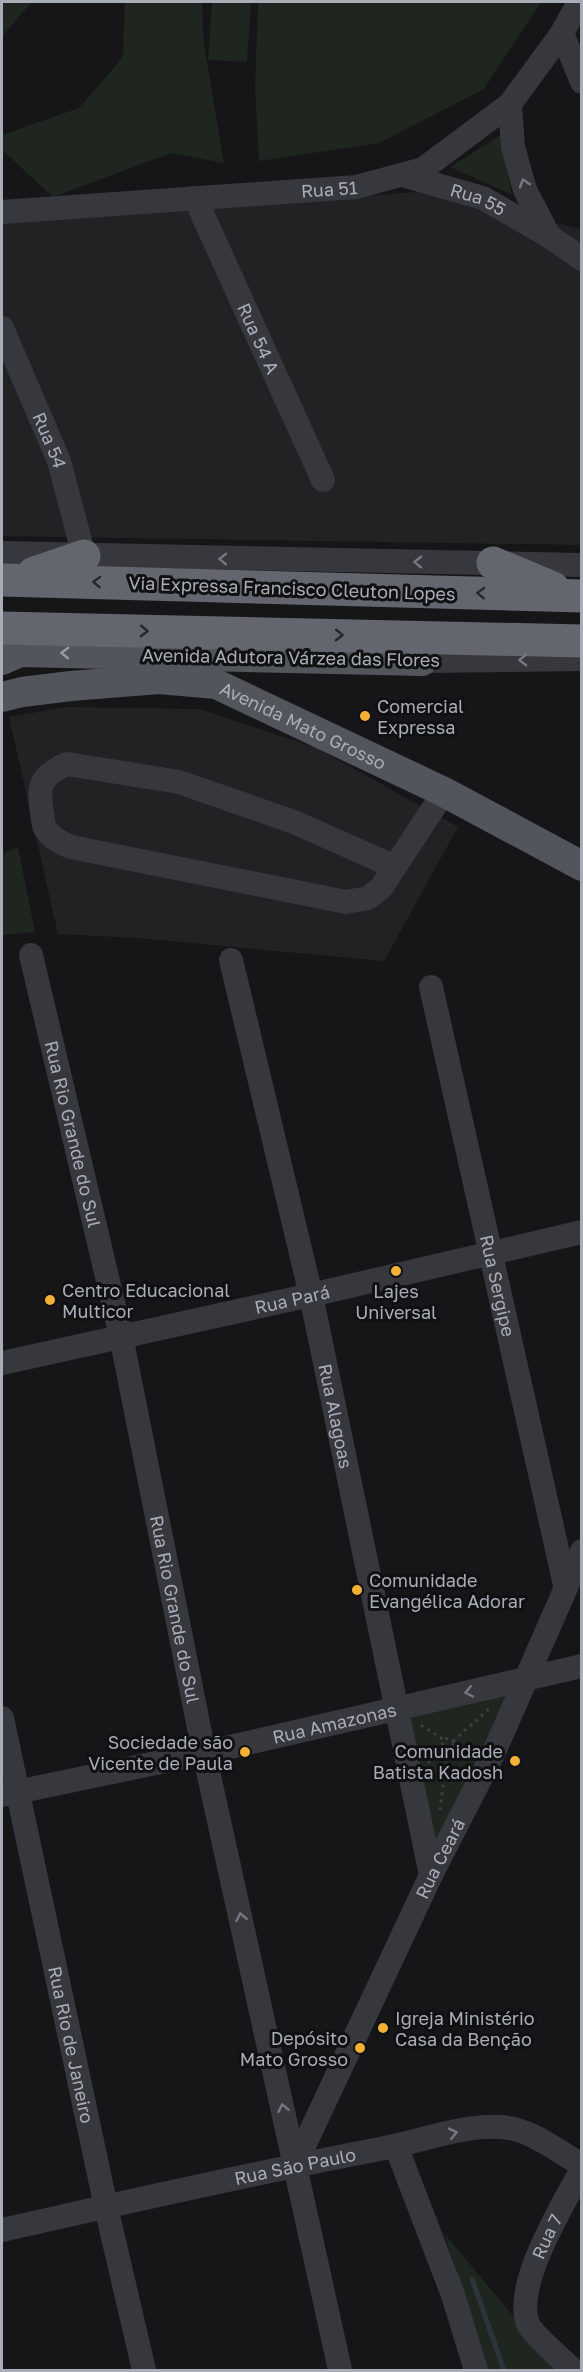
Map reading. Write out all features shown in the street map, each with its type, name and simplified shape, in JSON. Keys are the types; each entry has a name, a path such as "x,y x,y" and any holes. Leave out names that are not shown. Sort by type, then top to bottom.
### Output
{"highway":[{"path":"6,571 84,556"},
{"path":"493,563 577,596"},
{"name":"Via Expressa Francisco Cleuton Lopes","path":"6,571 577,596"},
{"path":"2,628 582,641"},
{"path":"422,661 446,650 485,639"}],"main road":[{"name":"Avenida Adutora Várzea das Flores","path":"2,660 20,652 422,661"},
{"path":"153,654 170,667 216,684 291,657"},
{"path":"263,667 258,686 263,706"},
{"path":"2,670 16,676 72,686"},
{"name":"Avenida Mato Grosso","path":"2,697 72,686 159,679 216,684 444,792 582,866"}],"street":[{"name":"Rua 51","path":"2,212 356,187 423,169 510,104 562,33 579,2"},
{"path":"562,33 582,82"},
{"name":"Rua 55","path":"510,104 513,147 525,190 549,236"},
{"name":"Rua 55","path":"402,175 483,198 549,236 582,259"},
{"name":"Rua 54 A","path":"195,198 323,480"},
{"name":"Rua 54","path":"2,328 59,461 84,556"},
{"path":"84,556 582,565"},
{"name":"Avenida Adutora Várzea das Flores","path":"422,661 582,659"},
{"path":"395,867 294,822 179,782 67,764 51,771 42,782 39,799 45,830 71,848 346,902 368,898 381,888 395,867 444,792"},
{"name":"Rua Rio Grande do Sul","path":"31,955 121,1336 204,1753 340,2370"},
{"name":"Rua Alagoas","path":"231,960 311,1295 431,1875"},
{"name":"Rua Sergipe","path":"431,987 565,1585"},
{"name":"Rua Pará","path":"2,1363 582,1232"},
{"name":"Rua Ceará","path":"295,2165 431,1875 494,1752 565,1585 582,1551"},
{"name":"Rua Amazonas","path":"9,1793 204,1753 582,1666"},
{"name":"Rua Rio de Janeiro","path":"2,1718 9,1793 144,2370"},
{"name":"Rua São Paulo","path":"2,2230 295,2165 468,2130 500,2127 522,2130 582,2167"},
{"path":"396,2146 453,2295 476,2370"},
{"name":"Rua 7","path":"573,2370 528,2325 526,2301 530,2271 582,2167"}],"path":[{"path":"453,1747 453,1741 493,1706"},
{"path":"416,1722 444,1740 446,1749 439,1814"},
{"path":"444,1740 448,1738 453,1741"},
{"path":"420,1770 446,1749 453,1747 474,1761"}],"shaded area":[{"path":"2,2 32,2 2,36"},
{"path":"125,2 202,2 204,45 224,163 171,153 53,197 2,150 2,135 79,108 123,57"},
{"path":"212,2 251,2 247,62 208,60"},
{"path":"258,2 541,2 484,89 379,143 259,161 255,88"},
{"path":"501,135 512,195 450,167"},
{"path":"417,192 581,229 581,545 2,536 2,221 34,221"},
{"path":"67,707 200,709 317,748 458,827 384,961 137,938 58,934 9,717"},
{"path":"18,847 35,932 2,935 2,854"},
{"path":"526,1680 431,1875 396,1708"},
{"path":"444,2233 558,2370 488,2370"}],"waterway":[{"path":"472,2279 504,2370"}],"place":[{"name":"Comercial Expressa","path":"365,716"},
{"name":"Lajes Universal","path":"396,1271"},
{"name":"Centro Educacional Multicor","path":"50,1300"},
{"name":"Comunidade Evangélica Adorar","path":"357,1590"},
{"name":"Sociedade são Vicente de Paula","path":"245,1752"},
{"name":"Comunidade Batista Kadosh","path":"515,1761"},
{"name":"Igreja Ministério Casa da Benção","path":"383,2028"},
{"name":"Depósito Mato Grosso","path":"360,2048"}]}
